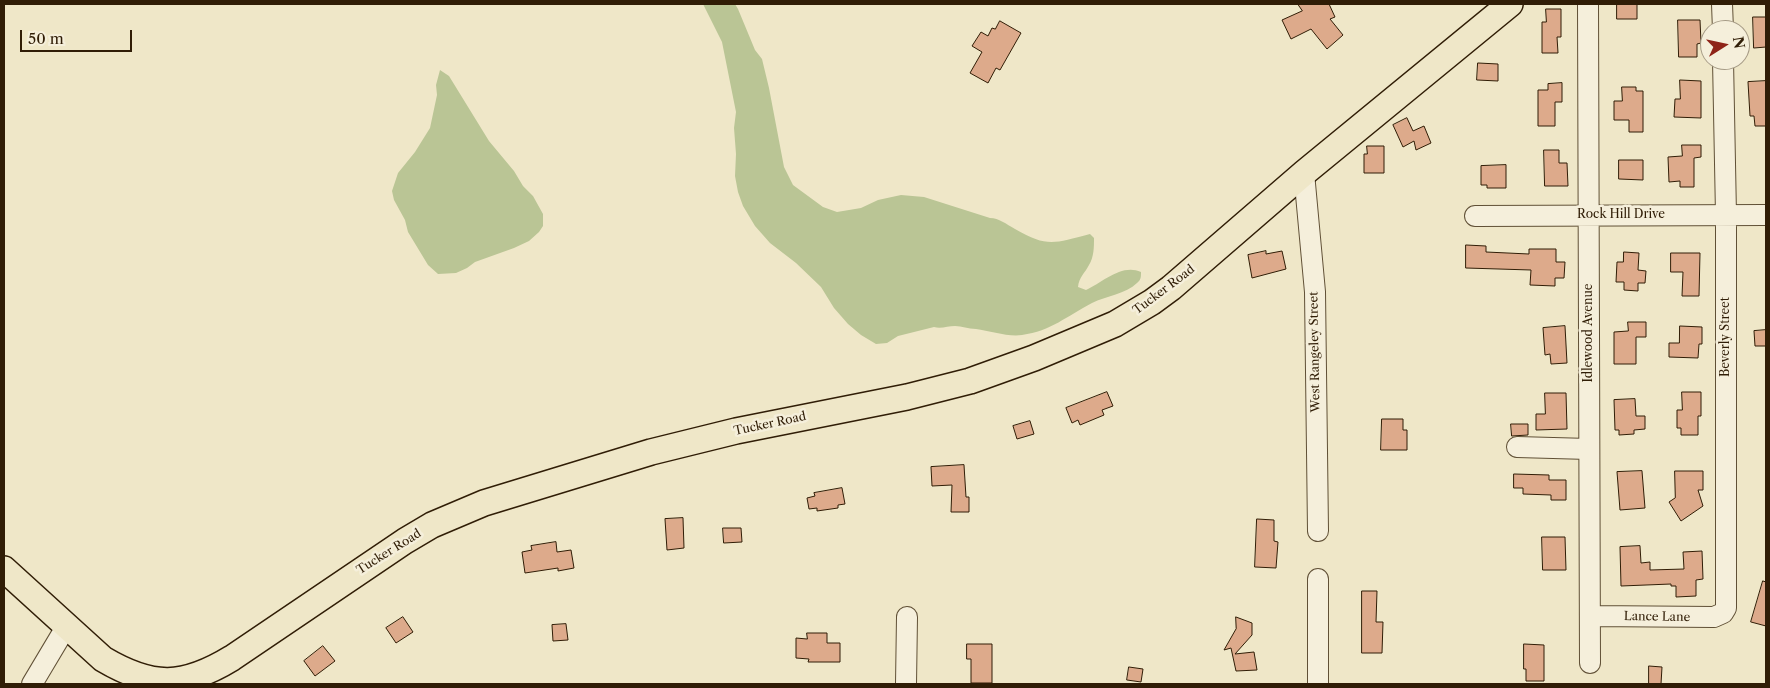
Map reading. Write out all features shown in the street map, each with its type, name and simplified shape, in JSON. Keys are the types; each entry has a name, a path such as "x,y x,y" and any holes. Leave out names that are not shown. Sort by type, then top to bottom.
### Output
{"main road":[{"name":"Tucker Road","path":"4,569 103,659 129,675 141,680 166,684 192,680 232,658 405,540 432,525 475,507 574,475 696,440 936,390 1003,369 1096,332 1132,314 1171,288 1304,173 1510,4"}],"street":[{"name":"Idlewood Avenue","path":"1588,4 1590,663"},
{"path":"1722,4 1723,20"},
{"name":"Beverly Street","path":"1723,70 1726,215 1727,601 1723,613"},
{"name":"West Rangeley Street","path":"1304,173 1315,292 1318,531"},
{"name":"Rock Hill Drive","path":"1476,216 1766,215"},
{"path":"1518,447 1589,448"},
{"path":"1318,578 1318,684"},
{"name":"Lance Lane","path":"1590,616 1707,618 1723,613"},
{"path":"906,684 907,617"},
{"path":"32,684 66,626"}],"green space":[{"path":"703,4 735,4 738,9 755,50 762,59 784,167 793,185 823,207 837,212 861,208 878,200 901,195 924,197 996,219 1026,235 1044,241 1059,241 1090,234 1094,238 1093,255 1078,287 1086,290 1113,275 1127,270 1141,272 1139,281 1127,290 1092,303 1050,327 1022,335 1011,335 958,326 934,327 898,336 887,343 876,344 861,335 834,308 821,287 796,263 770,243 755,226 743,206 735,176 734,128 736,112 722,42"},
{"path":"440,70 449,76 489,141 514,171 523,186 533,196 543,214 543,226 529,241 514,248 475,262 456,273 438,274 428,265 408,232 405,220 394,200 392,191 398,173 415,152 430,128"}],"building":[{"path":"1298,4 1329,4 1335,17 1330,19 1343,35 1327,49 1311,29 1291,39 1282,20 1302,11"},
{"path":"1617,4 1637,4 1637,19 1617,19"},
{"path":"1546,9 1561,9 1561,37 1557,37 1558,53 1542,53 1542,22 1546,22"},
{"path":"1753,17 1766,17 1766,47 1754,48"},
{"path":"1678,20 1700,20 1700,43 1697,44 1697,57 1679,57"},
{"path":"1000,21 1021,33 1000,70 996,68 988,83 970,73 982,52 972,46 981,32 988,36 992,28 995,29"},
{"path":"1478,63 1498,64 1498,81 1477,80"},
{"path":"1680,80 1701,81 1701,118 1674,117 1675,99 1680,99"},
{"path":"1766,81 1766,126 1755,126 1754,116 1750,116 1748,82"},
{"path":"1562,83 1562,102 1555,102 1555,126 1538,126 1538,90 1548,90 1548,84"},
{"path":"1622,87 1636,87 1636,91 1643,91 1643,132 1629,132 1629,120 1614,120 1614,101 1622,101"},
{"path":"1407,118 1413,131 1424,126 1431,143 1416,150 1414,141 1403,147 1393,125"},
{"path":"1682,145 1701,145 1701,157 1694,158 1694,187 1680,187 1680,181 1669,182 1668,157 1682,156"},
{"path":"1367,146 1384,146 1384,173 1364,173 1364,154 1367,154"},
{"path":"1544,150 1559,150 1559,163 1567,163 1568,186 1545,186"},
{"path":"1619,160 1643,160 1643,180 1619,179"},
{"path":"1506,165 1506,188 1487,188 1487,185 1481,185 1481,166"},
{"path":"1466,245 1486,246 1486,252 1529,254 1529,249 1556,249 1556,262 1565,262 1564,278 1555,278 1555,286 1530,285 1531,270 1466,268"},
{"path":"1266,251 1266,254 1282,251 1286,269 1252,278 1248,255"},
{"path":"1624,252 1639,253 1638,270 1646,271 1645,283 1638,283 1638,291 1624,290 1624,282 1616,282 1617,262 1623,262"},
{"path":"1671,253 1700,253 1699,296 1682,296 1683,272 1671,272"},
{"path":"1628,322 1646,322 1646,337 1636,337 1636,364 1614,364 1614,332 1628,331"},
{"path":"1565,326 1567,363 1551,364 1550,354 1545,355 1543,328"},
{"path":"1680,326 1702,327 1702,344 1699,344 1698,358 1669,357 1669,343 1679,343"},
{"path":"1766,330 1766,346 1755,346 1754,331"},
{"path":"1107,392 1113,406 1102,410 1104,415 1080,425 1078,420 1072,423 1066,408"},
{"path":"1682,392 1701,392 1701,416 1698,416 1698,435 1681,435 1681,428 1677,428 1677,410 1682,410"},
{"path":"1545,393 1566,393 1567,429 1536,430 1536,414 1545,414"},
{"path":"1635,399 1636,416 1645,416 1645,429 1634,430 1634,434 1619,435 1619,430 1615,430 1614,400"},
{"path":"1382,419 1403,419 1403,430 1407,430 1407,450 1381,450"},
{"path":"1030,421 1034,434 1017,439 1013,426"},
{"path":"1511,424 1528,424 1528,435 1512,436"},
{"path":"964,465 966,497 969,497 969,512 951,512 952,485 932,486 931,467"},
{"path":"1642,471 1645,508 1620,510 1617,472"},
{"path":"1675,471 1703,471 1703,490 1698,490 1703,506 1681,521 1669,502 1675,498"},
{"path":"1514,474 1549,475 1549,480 1566,480 1566,500 1551,500 1551,495 1523,494 1523,488 1514,488"},
{"path":"842,488 845,504 838,505 838,508 817,511 817,508 809,509 807,498 815,496 814,493"},
{"path":"683,518 684,548 667,550 665,519"},
{"path":"1257,519 1274,520 1274,541 1278,542 1276,568 1255,567"},
{"path":"723,528 741,528 742,542 724,543"},
{"path":"1542,537 1565,537 1566,570 1543,570"},
{"path":"556,542 557,552 571,550 574,568 558,571 558,568 525,573 522,552 532,550 531,546"},
{"path":"1640,546 1641,563 1650,562 1650,570 1684,569 1683,552 1702,551 1703,579 1696,580 1696,596 1676,597 1676,586 1671,586 1671,584 1621,586 1620,547"},
{"path":"1763,581 1766,582 1766,626 1751,622"},
{"path":"1362,591 1377,591 1376,622 1383,622 1382,653 1362,653"},
{"path":"403,617 413,632 396,643 386,628"},
{"path":"1236,617 1252,623 1252,635 1235,654 1254,652 1257,670 1236,671 1231,648 1224,650 1236,629"},
{"path":"566,624 568,640 553,641 552,625"},
{"path":"807,633 827,633 827,643 840,643 840,662 808,662 809,659 796,658 796,638 807,639"},
{"path":"967,644 992,644 992,683 971,683 971,659 967,659"},
{"path":"1524,644 1544,645 1544,681 1526,681"},
{"path":"323,646 335,661 315,676 304,661"},
{"path":"1649,666 1662,667 1661,684 1649,684"},
{"path":"1129,667 1143,669 1141,682 1127,680"}]}
